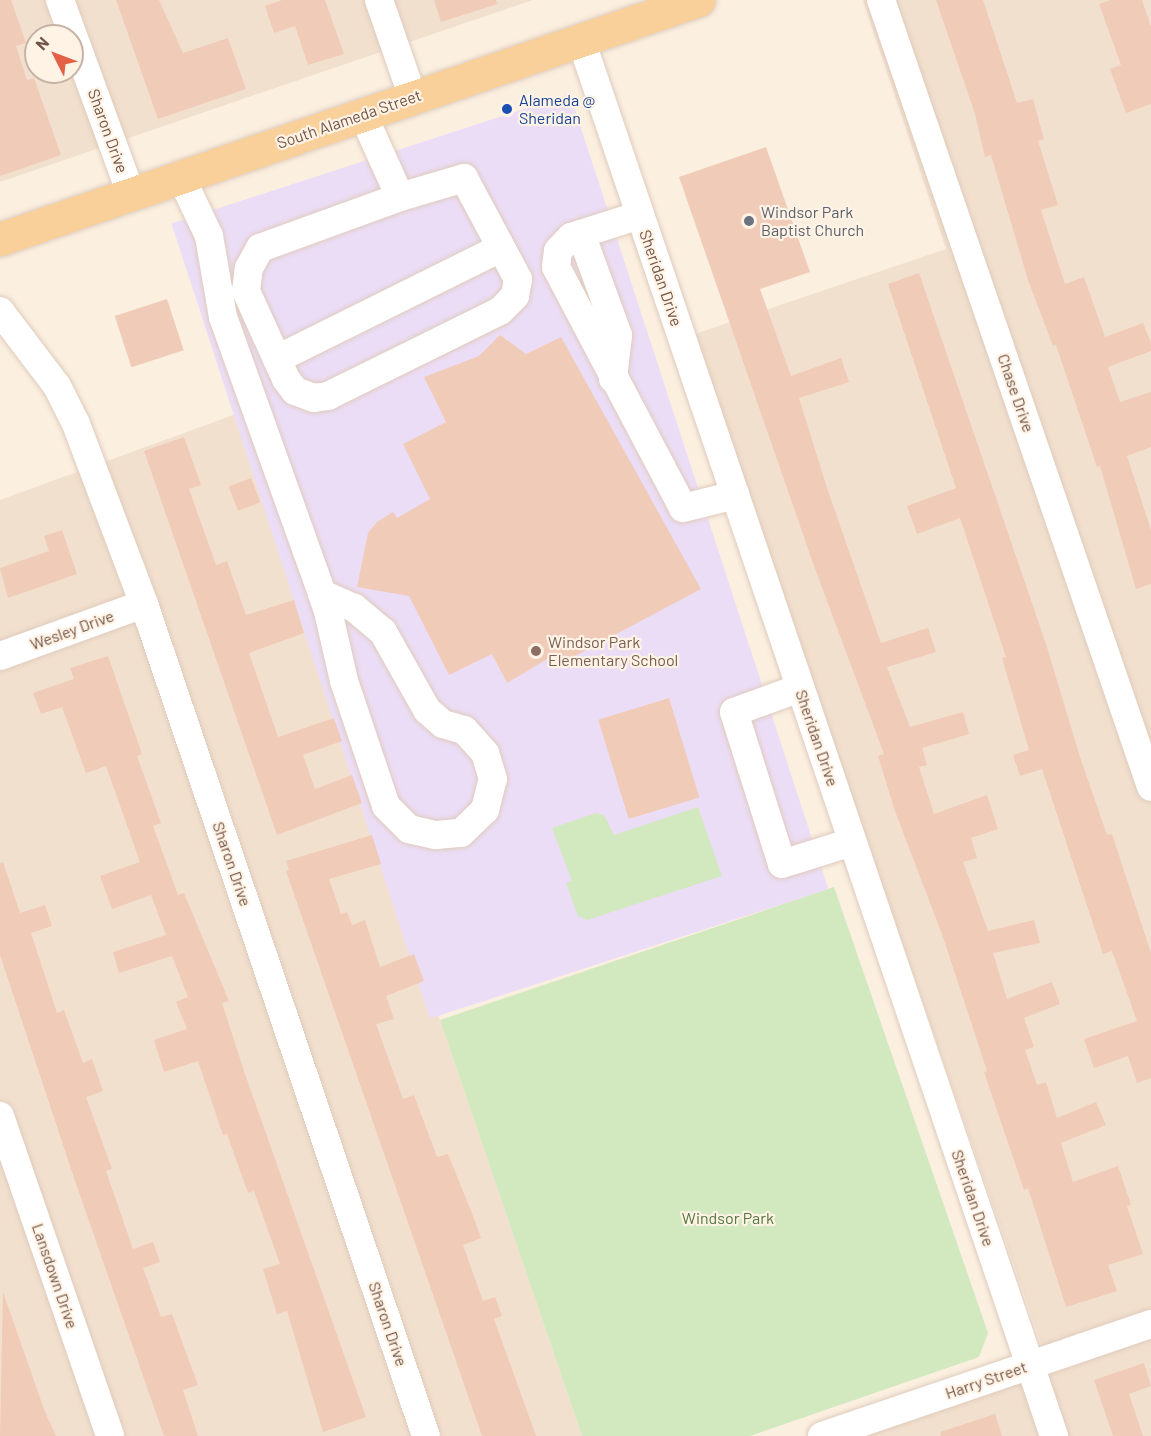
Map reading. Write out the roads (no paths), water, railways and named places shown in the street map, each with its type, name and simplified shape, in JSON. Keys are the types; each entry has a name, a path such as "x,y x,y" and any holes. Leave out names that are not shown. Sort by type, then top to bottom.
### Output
{"main road":[{"name":"South Alameda Street","path":"0,239 698,0"}],"street":[{"name":"Sharon Drive","path":"60,0 131,194"},
{"path":"379,0 413,98"},
{"name":"Chase Drive","path":"881,0 1151,787"},
{"name":"Sheridan Drive","path":"580,40 1054,1436"},
{"path":"363,115 400,197"},
{"path":"182,177 209,236 223,316 322,594 344,681 386,807 409,829 436,836 460,833 485,810 493,779 485,753 464,730 443,724 427,710 383,632 354,608 322,594"},
{"path":"464,178 518,279 515,296 500,312 328,396 314,398 295,391 277,359 246,291 249,268 260,248 400,197 464,178"},
{"path":"640,215 571,237 558,251 556,267 683,508 735,495"},
{"path":"277,359 501,248"},
{"name":"Sharon Drive","path":"0,311 57,386 76,424 144,604 426,1436"},
{"name":"Wesley Drive","path":"0,656 144,604"},
{"path":"800,688 734,712 782,864 852,842"},
{"name":"Lansdown Drive","path":"0,1116 110,1436"},
{"name":"Harry Street","path":"822,1436 1151,1324"}],"place":[{"name":"Alameda @ Sheridan","path":"507,109"},
{"name":"Windsor Park Baptist Church","path":"749,221"},
{"name":"Windsor Park Elementary School","path":"536,651"}],"park label":[{"name":"Windsor Park","path":"728,1218"}]}
